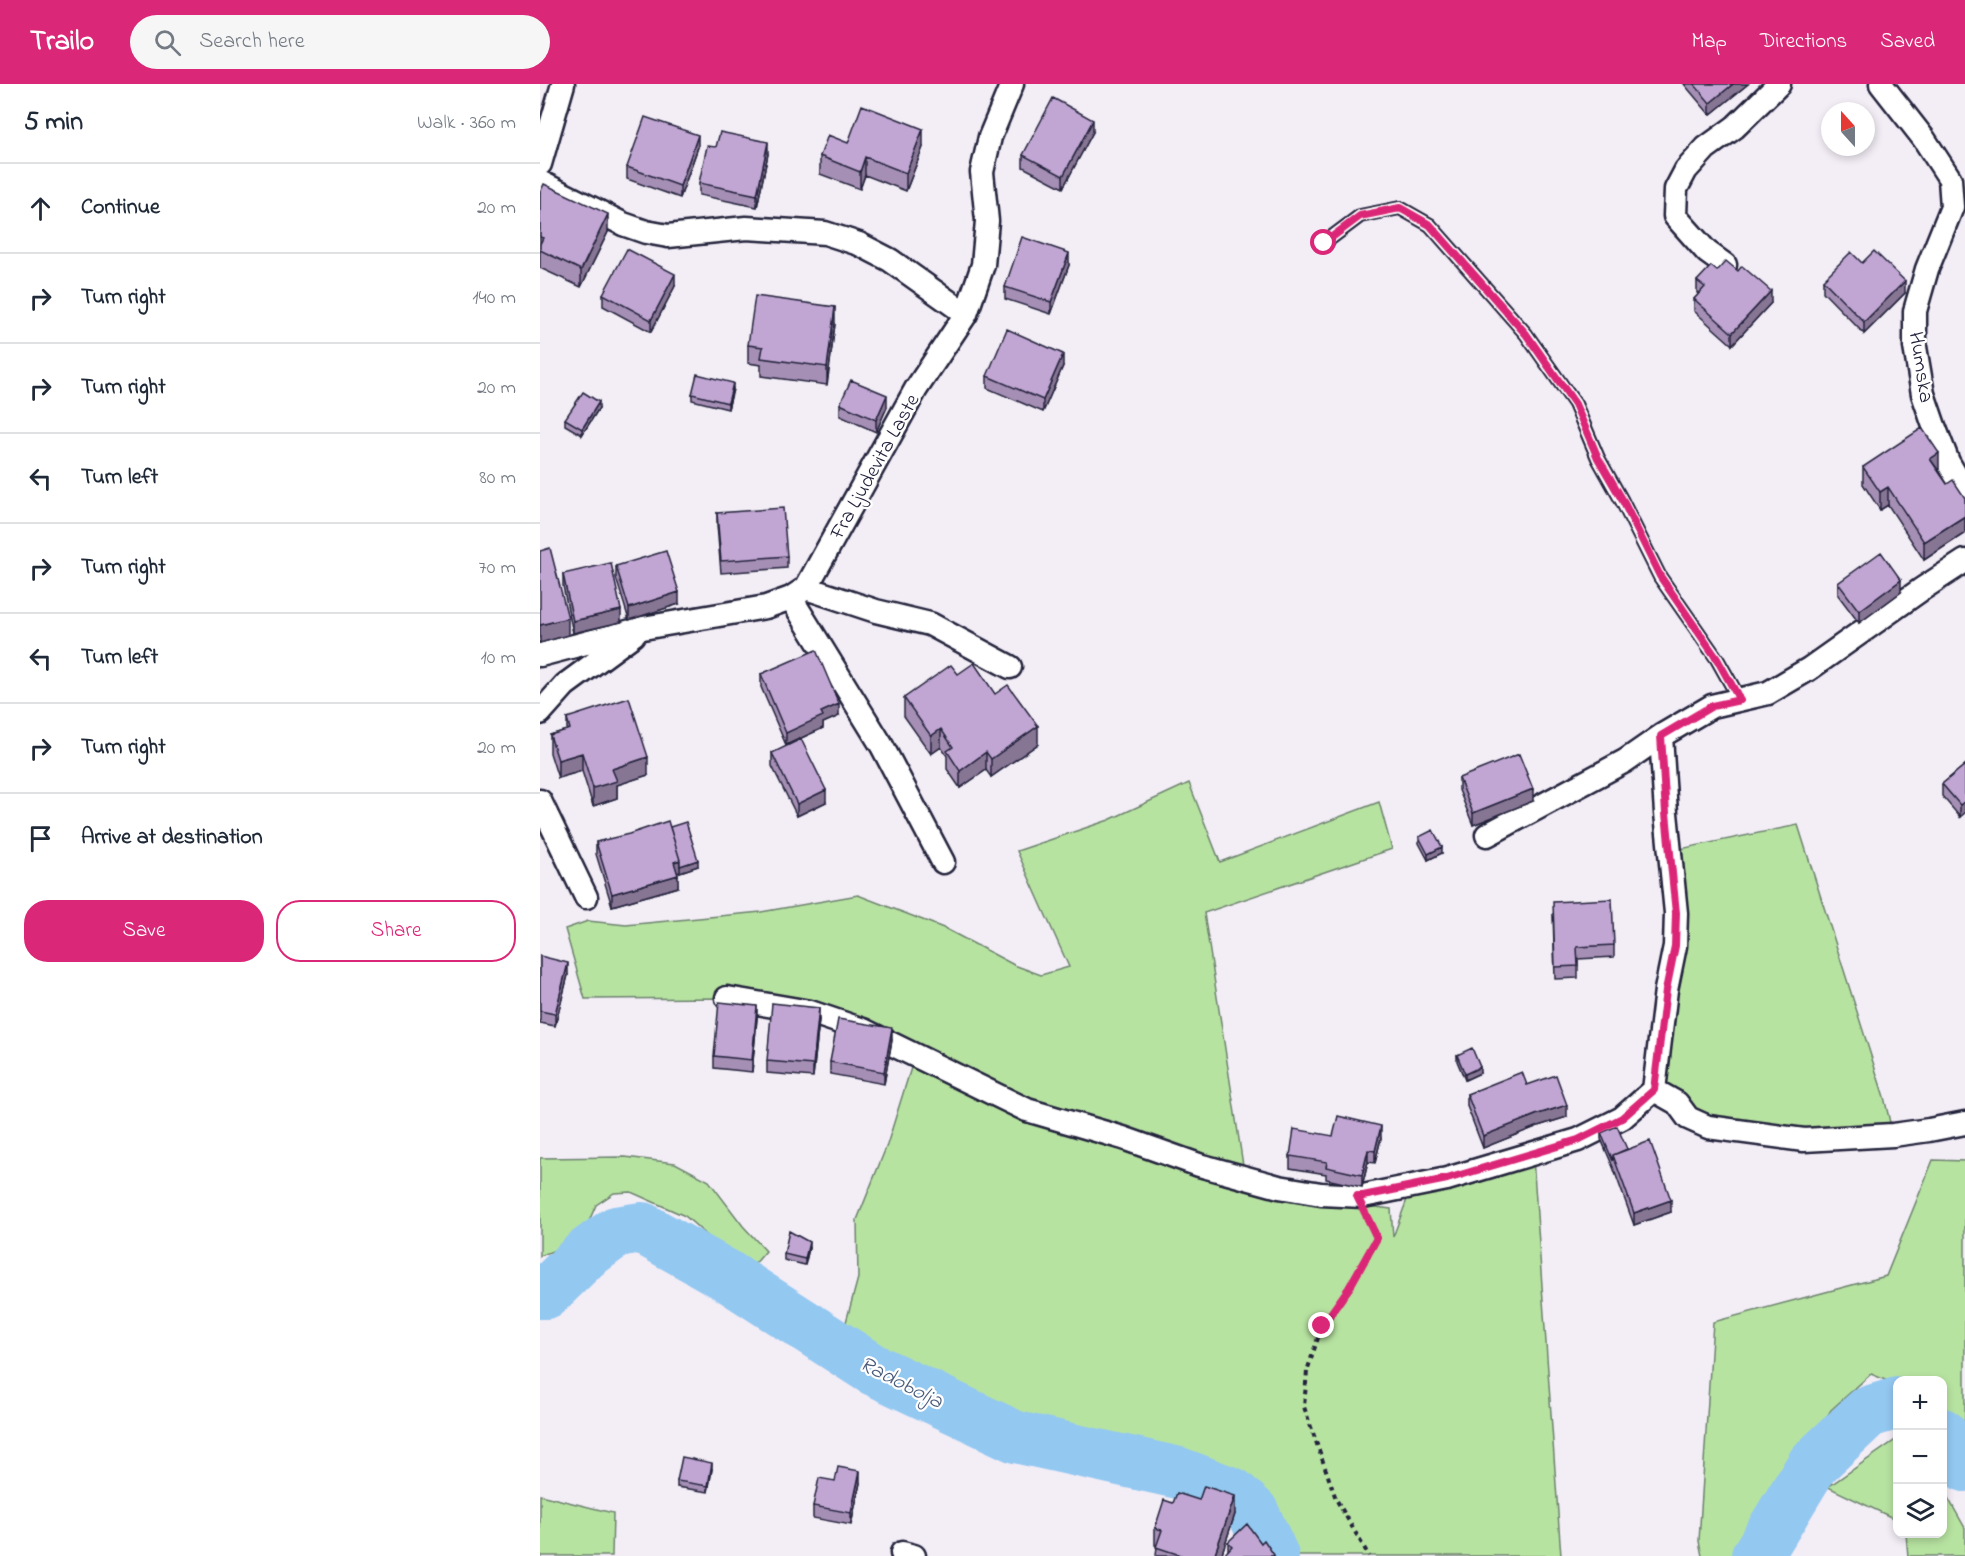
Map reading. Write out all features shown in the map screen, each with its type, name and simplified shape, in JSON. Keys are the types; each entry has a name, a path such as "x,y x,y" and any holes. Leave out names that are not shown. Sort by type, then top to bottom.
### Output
{"street":[{"path":"540,165 562,84"},
{"name":"Fra Ljudevita Laste","path":"799,593 916,389 966,314 983,265 987,221 982,172 990,137 1012,84"},
{"path":"1725,265 1707,252 1675,216 1676,189 1686,170 1706,148 1735,126 1779,84"},
{"name":"Humska","path":"1881,84 1924,139 1950,179 1952,207 1927,269 1915,311 1915,347 1923,394 1934,426 1948,462 1965,491"},
{"path":"540,182 623,224 646,232 668,236 746,228 825,233 859,244 890,260 966,314"},
{"path":"1487,835 1625,762 1661,736 1712,706 1768,693 1809,669 1965,561"},
{"path":"799,593 943,862"},
{"path":"540,655 643,628 766,607 799,593 930,624 1010,667"},
{"path":"540,712 564,685 643,628"},
{"path":"727,998 810,1012 863,1029 1027,1110 1123,1138 1199,1165 1280,1187 1321,1194 1363,1196 1447,1179 1578,1140 1622,1118 1654,1090 1666,990 1676,935 1661,736"},
{"path":"540,801 586,897"},
{"path":"1654,1090 1677,1103 1688,1118 1708,1127 1804,1140 1893,1136 1965,1123"}],"lane":[{"path":"1324,243 1360,216 1400,208 1430,225 1526,334 1575,404 1598,458 1623,501 1660,576 1717,659 1740,700"}],"path":[{"path":"1357,1196 1377,1238 1349,1288 1322,1326 1306,1371 1304,1407 1336,1499 1369,1556"}],"green space":[{"path":"1189,783 1220,862 1379,802 1392,849 1204,913 1245,1178 1306,1198 1391,1209 1393,1237 1411,1189 1533,1158 1561,1556 1273,1556 1253,1512 1232,1493 1179,1473 1016,1437 872,1369 839,1348 858,1278 857,1220 887,1145 915,1055 727,998 585,999 565,929 588,921 626,925 761,912 858,895 946,929 1014,965 1041,975 1069,967 1017,851 1109,820"},
{"path":"1798,825 1884,1097 1893,1135 1730,1129 1654,1090 1670,851"},
{"path":"625,1157 675,1163 709,1181 743,1226 766,1251 748,1272 685,1216 631,1192 614,1193 596,1205 586,1228 565,1246 540,1256 540,1158"},
{"path":"1933,1160 1965,1161 1965,1435 1947,1410 1947,1376 1893,1376 1893,1383 1871,1374 1831,1410 1740,1556 1702,1556 1699,1541 1713,1322 1886,1276"},
{"path":"1893,1442 1893,1518 1828,1487"},
{"path":"540,1495 613,1513 612,1556 540,1556"},
{"path":"1947,1496 1965,1528 1965,1556 1908,1556 1906,1538 1947,1538"}],"building":[{"path":"1694,84 1733,84 1710,103"},
{"path":"1053,98 1093,120 1063,176 1023,155"},
{"path":"862,105 923,129 906,173 865,157 860,172 820,156 828,135 848,143"},
{"path":"645,117 698,135 680,186 627,167"},
{"path":"720,132 768,142 757,195 699,183 707,146 716,147"},
{"path":"544,184 608,214 581,270 540,250 543,238 540,237 540,193"},
{"path":"1022,237 1069,253 1051,302 1005,287"},
{"path":"627,249 675,274 651,320 603,294"},
{"path":"1874,251 1905,281 1864,322 1823,280 1851,252 1862,263"},
{"path":"1726,261 1738,271 1742,266 1771,291 1732,333 1694,299 1705,287 1697,281 1711,266 1717,271"},
{"path":"755,296 835,307 827,367 761,358 763,347 748,345"},
{"path":"1007,329 1063,354 1043,400 987,376"},
{"path":"697,374 733,383 728,403 692,394"},
{"path":"851,380 887,395 876,420 840,404"},
{"path":"583,392 599,402 582,429 565,419"},
{"path":"1922,428 1939,453 1930,459 1947,484 1953,480 1965,498 1965,516 1924,542 1888,487 1880,492 1863,467"},
{"path":"783,508 787,556 721,561 717,513"},
{"path":"550,548 568,618 540,625 540,551"},
{"path":"666,551 679,592 629,608 616,566"},
{"path":"1881,552 1901,580 1859,611 1838,583"},
{"path":"611,563 621,610 573,621 563,574"},
{"path":"816,650 839,704 821,712 823,716 786,733 761,674"},
{"path":"974,663 995,694 1008,685 1038,726 991,759 986,752 960,771 947,751 953,747 941,729 931,736 904,698 951,665 958,674"},
{"path":"629,698 648,757 612,769 617,781 593,788 582,753 558,760 550,735 570,729 567,718"},
{"path":"801,739 826,790 797,804 772,753"},
{"path":"1519,754 1533,789 1473,813 1459,778"},
{"path":"1965,765 1965,801 1960,805 1942,784"},
{"path":"668,821 680,860 674,862 678,875 612,894 596,842"},
{"path":"686,822 698,860 680,866 670,827"},
{"path":"1433,830 1442,847 1428,854 1419,837"},
{"path":"1612,899 1614,945 1577,947 1578,966 1555,967 1553,902"},
{"path":"540,956 568,963 555,1014 540,1011"},
{"path":"719,1002 757,1006 752,1060 714,1056"},
{"path":"772,1003 819,1008 813,1065 767,1061"},
{"path":"838,1019 892,1028 884,1072 830,1062"},
{"path":"1472,1048 1480,1067 1465,1074 1457,1055"},
{"path":"1522,1072 1527,1085 1556,1075 1567,1105 1483,1136 1467,1094"},
{"path":"1338,1116 1381,1126 1375,1151 1368,1150 1362,1175 1326,1167 1327,1162 1290,1156 1294,1129 1333,1136"},
{"path":"1617,1126 1627,1149 1613,1155 1613,1161 1601,1133"},
{"path":"1650,1141 1671,1200 1634,1213 1613,1155"},
{"path":"789,1231 809,1242 805,1259 784,1254"},
{"path":"682,1457 712,1463 708,1486 677,1481"},
{"path":"838,1467 860,1471 851,1513 813,1506 819,1478 835,1481"},
{"path":"1204,1486 1235,1496 1214,1556 1183,1556 1156,1547 1162,1530 1155,1528 1164,1500 1173,1503 1177,1493 1199,1500"},
{"path":"1247,1524 1261,1543 1264,1540 1273,1556 1223,1556 1232,1546 1228,1542"}],"waterway":[{"name":"Radobolja","path":"540,1293 546,1293 586,1254 616,1232 642,1228 726,1275 872,1369 1016,1437 1179,1473 1232,1493 1253,1512 1273,1556"},
{"name":"Radobolja","path":"1757,1556 1813,1464 1868,1412 1893,1404"},
{"name":"Radobolja","path":"1947,1441 1965,1466"}],"route":[{"path":"1322,1326 1349,1288 1377,1238 1357,1196 1447,1179 1578,1140 1622,1118 1654,1090 1666,990 1675,946 1676,913 1661,736 1712,706 1740,700 1717,659 1660,576 1623,501 1598,458 1575,404 1526,334 1430,225 1400,208 1360,216 1324,243"}]}
